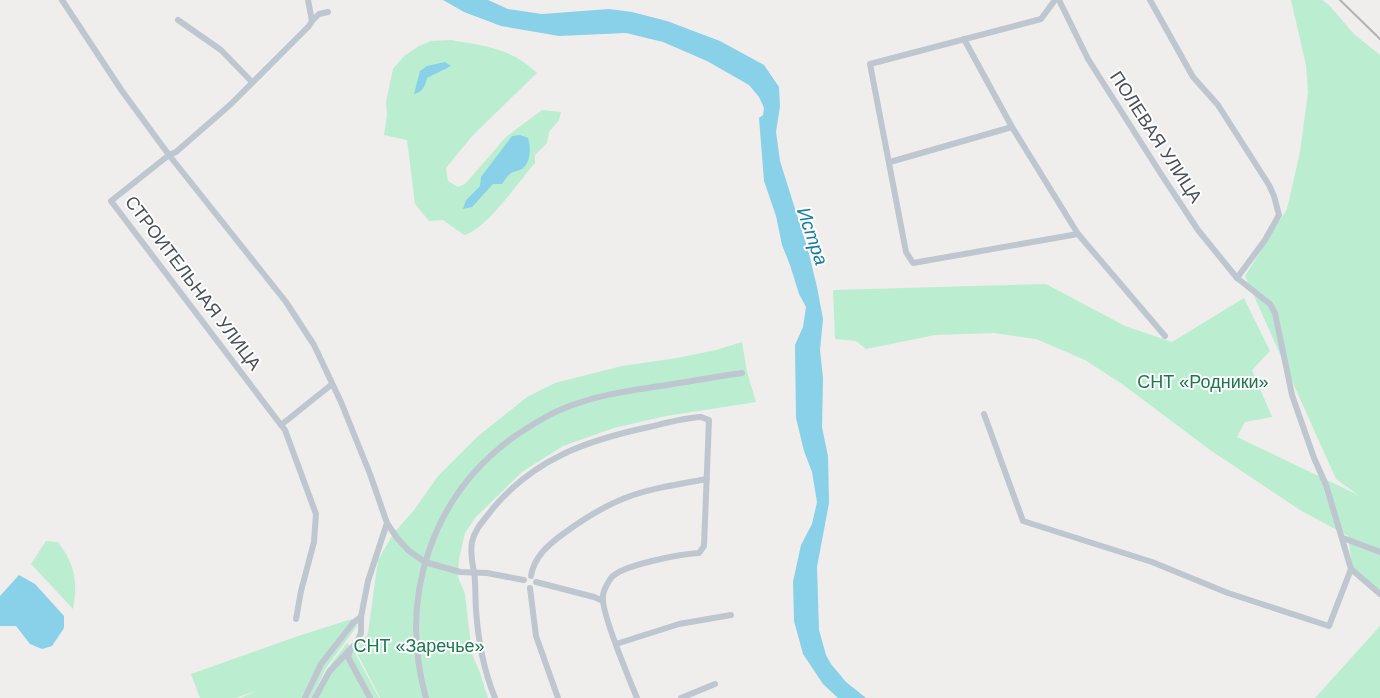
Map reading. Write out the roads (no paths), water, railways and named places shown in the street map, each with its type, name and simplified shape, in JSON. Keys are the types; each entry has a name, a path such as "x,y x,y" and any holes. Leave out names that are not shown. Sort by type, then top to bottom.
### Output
{"street":[{"path":"62,0 122,91 169,155 286,302 314,345 340,402 388,523 404,546 425,562 460,572 474,572 524,580"},
{"path":"308,0 312,21"},
{"path":"1057,0 1041,19 870,64 906,252 913,263 1078,234"},
{"name":"ПОЛЕВАЯ УЛИЦА","path":"1057,0 1088,59 1198,230 1240,280 1270,304 1275,313 1292,395 1314,458 1326,485 1351,569"},
{"path":"1150,0 1193,77 1218,105 1274,196 1279,215 1240,280"},
{"path":"169,155 176,152 252,82 296,40 319,14 328,12"},
{"path":"178,20 221,50 252,82"},
{"path":"964,39 1012,127 1078,234 1165,336"},
{"path":"890,162 1012,127"},
{"name":"СТРОИТЕЛЬНАЯ УЛИЦА","path":"169,155 111,201 281,425"},
{"path":"426,698 420,678 415,633 416,605 425,562 438,527 451,503 486,460 508,441 539,420 582,402 626,391 742,373"},
{"path":"296,618 314,542 316,514 285,430 281,425 331,385"},
{"path":"984,414 1024,521 1152,562 1228,593 1329,626 1351,569 1380,594"},
{"path":"495,698 481,650 474,572 471,565 472,541 484,519 518,483 568,450 620,433 701,417 710,420 704,546 699,553 654,561 617,573 611,578 603,595 603,601 616,644 637,698"},
{"path":"531,576 535,563 544,550 584,518 626,498 651,490 707,478"},
{"path":"315,698 329,672 357,642 362,633 361,617 368,581 388,523"},
{"path":"1343,538 1380,552"},
{"path":"524,580 527,576 531,576"},
{"path":"531,576 535,579 533,585 536,636 558,698"},
{"path":"524,580 525,586 533,585 594,597 603,601"},
{"path":"616,644 679,624 731,615"},
{"path":"305,698 321,664 353,623 361,617"},
{"path":"350,649 348,657 370,698"},
{"path":"681,698 715,684"}],"water":[{"path":"443,0 488,0 508,9 542,14 609,9 632,12 667,21 720,41 764,65 779,87 780,106 776,132 780,161 808,250 823,319 820,350 823,378 822,427 828,456 829,503 817,567 819,630 826,655 831,664 846,682 866,698 838,698 823,684 803,654 794,621 793,582 801,545 812,524 817,502 812,472 804,451 796,418 795,345 803,327 806,307 799,294 782,245 776,216 764,181 759,118 763,115 764,108 759,97 749,85 707,61 663,42 626,33 559,36 501,26 464,12"},
{"path":"445,62 451,66 427,78 420,92 414,94 420,71 427,66"},
{"path":"520,135 528,138 529,142 530,155 525,166 511,173 502,184 493,184 472,207 463,209 466,200 480,186 481,177 512,136"},
{"path":"19,575 35,584 64,616 64,628 52,646 42,649 30,644 16,626 0,626 0,596"}],"railway":[{"path":"1340,0 1380,39"}],"water label":[{"name":"Истра","path":"813,236"}],"park label":[{"name":"СНТ «Родники»","path":"1203,382"},
{"name":"СНТ «Заречье»","path":"419,646"}]}
